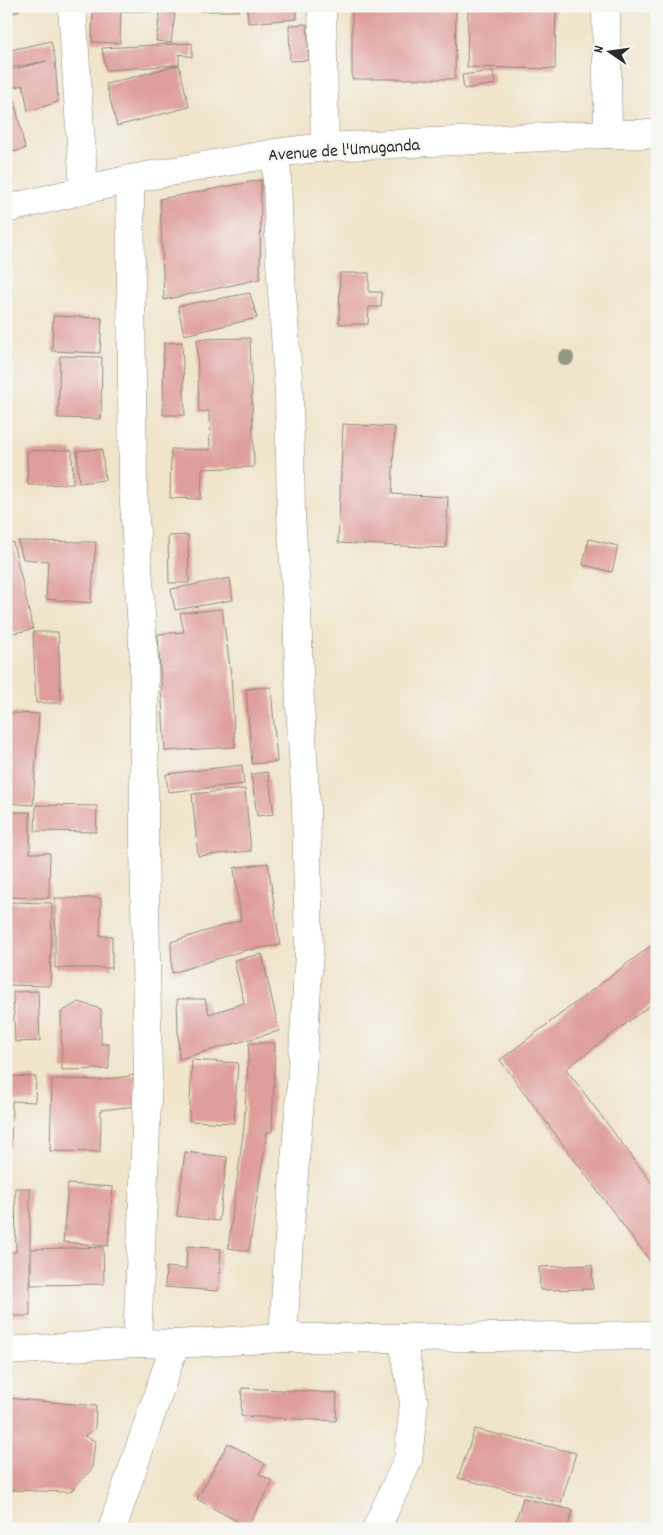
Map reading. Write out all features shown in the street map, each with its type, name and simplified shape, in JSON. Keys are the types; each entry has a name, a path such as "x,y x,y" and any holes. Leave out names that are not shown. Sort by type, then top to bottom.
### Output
{"street":[{"path":"72,6 84,190"},
{"path":"322,6 325,147"},
{"path":"606,6 608,134"},
{"name":"Avenue de l'Umuganda","path":"6,209 130,179 276,153 325,147 608,134 657,134"},
{"path":"276,153 280,263 289,393 291,514 306,805 309,952 283,1338"},
{"path":"130,179 133,486 144,662 144,840 148,1078 137,1343"},
{"path":"6,1351 137,1343 175,1344 283,1338 657,1336"},
{"path":"376,1529 408,1460 414,1402 402,1338"},
{"path":"112,1529 175,1344"}],"building":[{"path":"6,6 18,6 19,11 6,16"},
{"path":"93,6 121,6 120,43 92,42"},
{"path":"123,6 151,6 151,11 123,11"},
{"path":"201,6 239,6 239,11 201,11"},
{"path":"247,6 296,6 297,19 248,23"},
{"path":"352,6 456,6 455,79 352,79"},
{"path":"468,6 556,6 555,69 467,67"},
{"path":"160,12 175,14 171,43 156,41"},
{"path":"307,24 309,60 290,61 289,25"},
{"path":"51,41 55,59 58,102 28,111 23,85 6,89 6,72 46,61 6,69 6,51"},
{"path":"192,43 192,57 179,54 179,65 106,70 102,48"},
{"path":"179,65 189,107 117,126 106,84"},
{"path":"493,71 495,84 464,89 462,75"},
{"path":"13,92 25,149 6,154 6,94"},
{"path":"261,180 260,279 164,300 160,199"},
{"path":"340,273 369,273 369,292 382,292 381,307 369,307 368,324 339,324"},
{"path":"250,293 257,318 184,335 178,306"},
{"path":"53,316 102,318 100,353 52,351"},
{"path":"250,338 254,467 202,469 201,499 170,498 171,449 210,450 209,411 199,412 197,339"},
{"path":"182,342 185,415 163,415 164,343"},
{"path":"60,356 102,357 101,419 58,418"},
{"path":"343,424 395,427 392,494 448,497 446,548 338,543"},
{"path":"102,449 105,480 79,483 77,451"},
{"path":"72,450 73,484 28,485 27,451"},
{"path":"188,535 189,583 169,583 168,536"},
{"path":"589,539 618,546 612,572 583,565"},
{"path":"18,541 96,542 91,603 46,599 48,561 23,559"},
{"path":"13,542 33,629 9,634 6,620 6,544"},
{"path":"230,578 233,600 175,610 171,589"},
{"path":"222,609 231,675 235,747 165,751 158,634 184,632 180,613"},
{"path":"33,632 58,632 61,703 36,703"},
{"path":"271,687 277,762 252,764 246,689"},
{"path":"10,713 39,714 33,805 6,803 6,763"},
{"path":"242,765 244,784 168,792 166,774"},
{"path":"268,772 274,814 257,816 251,774"},
{"path":"245,789 251,851 198,856 192,794"},
{"path":"36,805 97,806 96,832 35,831"},
{"path":"6,812 30,812 30,853 50,853 49,898 6,897"},
{"path":"268,863 280,945 246,950 172,973 171,942 241,920 234,868"},
{"path":"55,898 101,898 100,936 112,936 112,968 55,968"},
{"path":"6,902 52,903 50,986 6,985"},
{"path":"657,941 657,1000 566,1069 657,1190 657,1267 655,1268 500,1060"},
{"path":"262,954 279,1031 179,1059 177,999 205,999 209,1014 244,1003 234,960"},
{"path":"6,987 8,987 10,1076 36,1077 35,1102 12,1101 11,1147 6,1147"},
{"path":"38,991 40,1041 15,1042 13,992"},
{"path":"79,1002 101,1009 101,1044 109,1044 109,1069 62,1070 61,1012"},
{"path":"249,1043 275,1043 272,1132 267,1132 249,1251 228,1248 244,1127"},
{"path":"192,1060 238,1063 234,1123 189,1121"},
{"path":"136,1075 136,1106 101,1110 100,1152 50,1151 52,1079 101,1080"},
{"path":"185,1152 227,1157 219,1221 177,1216"},
{"path":"68,1184 113,1187 108,1246 63,1242"},
{"path":"15,1188 30,1188 30,1316 6,1316 6,1252 16,1252"},
{"path":"187,1246 221,1249 218,1291 165,1287 166,1267 186,1269"},
{"path":"103,1247 104,1284 31,1285 31,1249"},
{"path":"592,1265 593,1289 540,1290 539,1267"},
{"path":"242,1388 337,1393 336,1421 241,1416"},
{"path":"6,1398 96,1406 95,1429 84,1436 95,1441 92,1469 70,1492 11,1490 6,1483 6,1432 10,1428 6,1427"},
{"path":"475,1429 576,1453 561,1503 458,1478"},
{"path":"228,1443 265,1464 259,1474 273,1481 247,1527 197,1499"},
{"path":"523,1498 573,1510 567,1529 513,1529"}]}
